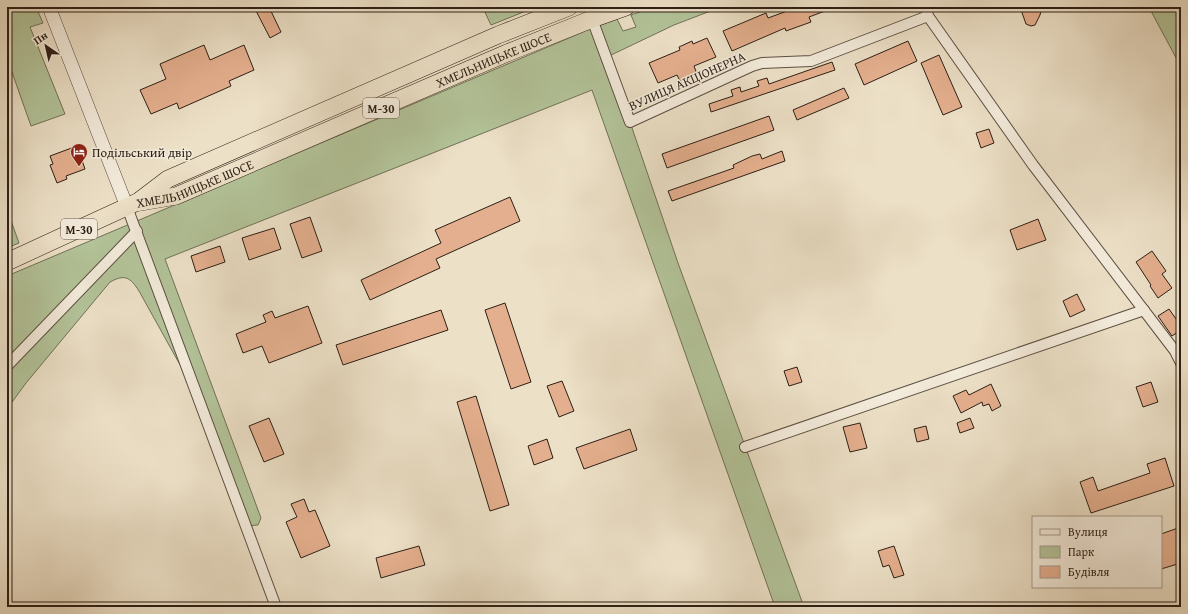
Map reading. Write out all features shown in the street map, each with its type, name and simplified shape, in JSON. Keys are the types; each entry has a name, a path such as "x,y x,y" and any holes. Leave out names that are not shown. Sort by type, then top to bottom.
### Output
{"highway":[{"name":"ХМЕЛЬНИЦЬКЕ ШОСЕ","path":"131,205 168,179 498,35 569,7"},
{"name":"ХМЕЛЬНИЦЬКЕ ШОСЕ","path":"131,205 176,196 507,53 626,7"},
{"name":"М-30","path":"7,262 131,205"}],"street":[{"path":"49,7 131,205 136,231 276,607"},
{"path":"927,11 1033,165 1175,351 1181,363"},
{"name":"ВУЛИЦЯ АКЦІОНЕРНА","path":"592,19 630,122 752,66 762,63 811,61 927,11"},
{"path":"7,366 136,231"},
{"path":"745,447 1144,310"}],"green space":[{"path":"7,7 36,7 43,23 30,27 65,114 31,126 7,58"},
{"path":"536,7 491,25 483,8"},
{"path":"654,7 721,7 674,25 609,56 598,26 617,19 623,31 636,27 631,15"},
{"path":"1152,7 1181,7 1181,67 1152,13"},
{"path":"595,27 630,122 678,263 804,607 775,607 592,90 165,259 261,518 258,525 246,526 199,399 139,291 127,278 120,278 110,282 26,383 7,409 7,276"},
{"path":"10,218 19,243 7,248 7,220"}],"building":[{"path":"254,7 269,7 281,32 270,38"},
{"path":"798,7 833,8 809,17 811,22 786,31 785,28 732,51 723,31 766,13 768,18"},
{"path":"1020,7 1042,7 1035,25 1031,26 1026,24"},
{"path":"707,38 716,57 694,66 697,74 680,81 677,75 658,83 649,63 680,50 679,47 692,41 693,44"},
{"path":"908,41 917,61 864,85 855,64"},
{"path":"204,45 210,60 244,45 254,70 229,81 231,86 179,109 177,103 151,114 140,90 166,79 160,64"},
{"path":"939,55 962,107 943,115 921,63"},
{"path":"832,62 835,70 711,112 709,104 733,96 731,90 740,87 741,92 759,86 757,81 767,78 769,84"},
{"path":"844,88 849,98 797,120 793,110"},
{"path":"769,116 774,130 667,168 662,154"},
{"path":"989,129 994,143 981,148 976,133"},
{"path":"77,146 85,169 66,176 67,179 57,183 50,165 53,164 50,156"},
{"path":"782,151 785,161 672,201 668,191 734,168 733,165 752,156 760,154 762,159"},
{"path":"510,197 520,221 436,259 440,268 370,300 361,280 441,243 435,230"},
{"path":"310,217 322,251 302,258 290,224"},
{"path":"1038,219 1046,240 1017,250 1010,230"},
{"path":"274,228 281,249 249,260 242,238"},
{"path":"220,246 225,262 196,272 191,256"},
{"path":"1152,251 1166,271 1162,274 1172,288 1158,298 1136,262"},
{"path":"1077,294 1085,310 1070,317 1063,301"},
{"path":"505,303 531,382 511,389 485,310"},
{"path":"308,306 322,343 269,363 262,346 243,353 236,334 266,322 263,315 272,311 275,318"},
{"path":"1169,309 1181,326 1181,330 1172,336 1158,316"},
{"path":"441,310 448,330 343,365 336,345"},
{"path":"797,367 802,382 789,386 784,371"},
{"path":"562,381 574,411 559,417 547,386"},
{"path":"1151,382 1158,402 1143,407 1136,387"},
{"path":"991,384 1001,406 992,411 989,404 983,406 982,402 961,413 953,396 966,390 969,395"},
{"path":"476,396 509,505 490,511 457,402"},
{"path":"269,418 284,454 264,462 249,426"},
{"path":"970,418 974,428 960,433 957,423"},
{"path":"860,423 867,448 850,452 843,427"},
{"path":"926,426 929,439 917,442 914,429"},
{"path":"630,429 637,450 584,469 576,448"},
{"path":"547,439 553,458 534,465 528,446"},
{"path":"1165,458 1174,486 1091,513 1080,482 1093,477 1098,491 1150,473 1147,464"},
{"path":"304,499 309,512 315,510 330,546 301,558 286,522 297,517 291,504"},
{"path":"1181,527 1181,563 1162,569 1162,534"},
{"path":"419,546 425,565 381,578 376,558"},
{"path":"894,546 904,575 894,578 889,565 883,567 878,551"}],"place":[{"name":"Подільський двір","path":"79,167"}]}
